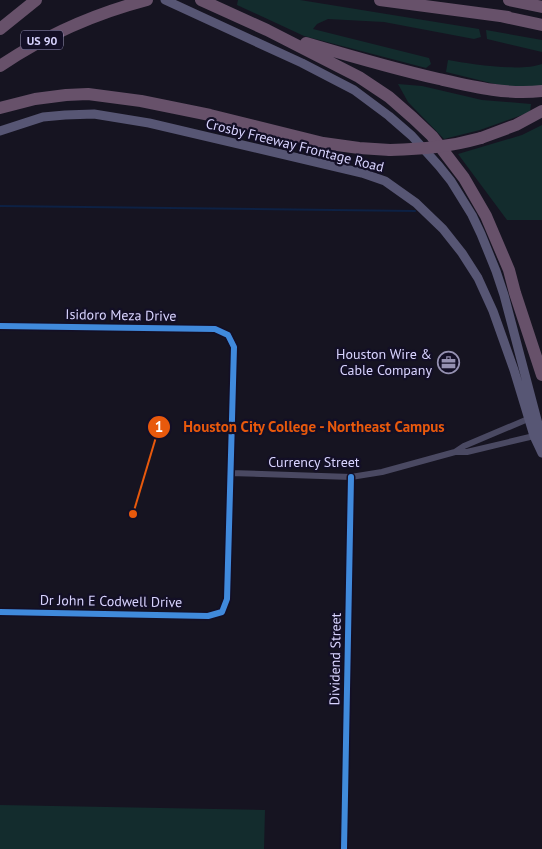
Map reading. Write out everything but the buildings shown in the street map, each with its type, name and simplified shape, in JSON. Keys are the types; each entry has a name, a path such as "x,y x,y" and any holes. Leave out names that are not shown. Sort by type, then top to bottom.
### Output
{"highway":[{"name":"US 90","path":"0,29 36,0"},
{"name":"US 90","path":"0,66 24,49 86,19 147,0"},
{"path":"201,0 268,30 371,85 413,118 432,136 464,178 486,216 509,270 515,294 542,374"},
{"path":"380,0 508,18"},
{"path":"430,0 542,25"},
{"path":"509,0 542,7"},
{"path":"268,30 302,42 404,71 485,90 526,93 542,92"},
{"path":"0,108 35,99 88,94 141,101 202,113 323,143 390,150 432,148 464,143 516,124 542,111"}],"main road":[{"path":"165,0 302,63 354,90 389,116 417,142 451,181 471,213 490,254 504,295 538,437"},
{"name":"Crosby Freeway Frontage Road","path":"0,131 43,117 94,114 149,123 353,171 385,181 416,203 443,229 462,253 478,278 493,311 514,370 528,419 538,437 542,453"}],"street":[{"name":"Isidoro Meza Drive","path":"0,326 215,330 228,335 234,346 230,473"},
{"name":"Currency Street","path":"455,452 464,446 528,419"},
{"path":"489,435 492,446"},
{"name":"Currency Street","path":"230,473 351,477 382,472 455,452 467,452 538,437"},
{"name":"Dr John E Codwell Drive","path":"0,612 208,616 222,612 227,599 230,473"},
{"name":"Dividend Street","path":"344,847 351,477"}],"green space":[{"path":"238,0 300,0 479,29 481,37 474,39 384,22 328,19 317,24 313,29 429,58 431,64 426,68 304,36 237,5"},
{"path":"486,30 542,40 542,52 487,39"},
{"path":"448,60 509,67 542,64 542,86 503,86 446,72"},
{"path":"398,84 422,86 482,100 531,104 530,112 480,130 444,139 408,102"},
{"path":"542,125 542,220 507,220 458,154 522,135"},
{"path":"0,805 265,810 264,849 0,849"}],"waterway":[{"path":"0,206 415,211"}],"cycle path":[{"path":"0,326 215,329 228,335 234,347 227,599 222,612 208,616 0,612"},
{"path":"344,849 351,477"}],"place":[{"name":"Houston Wire & Cable Company","path":"448,362"},
{"name":"Houston City College - Northeast Campus","path":"133,514"}]}
